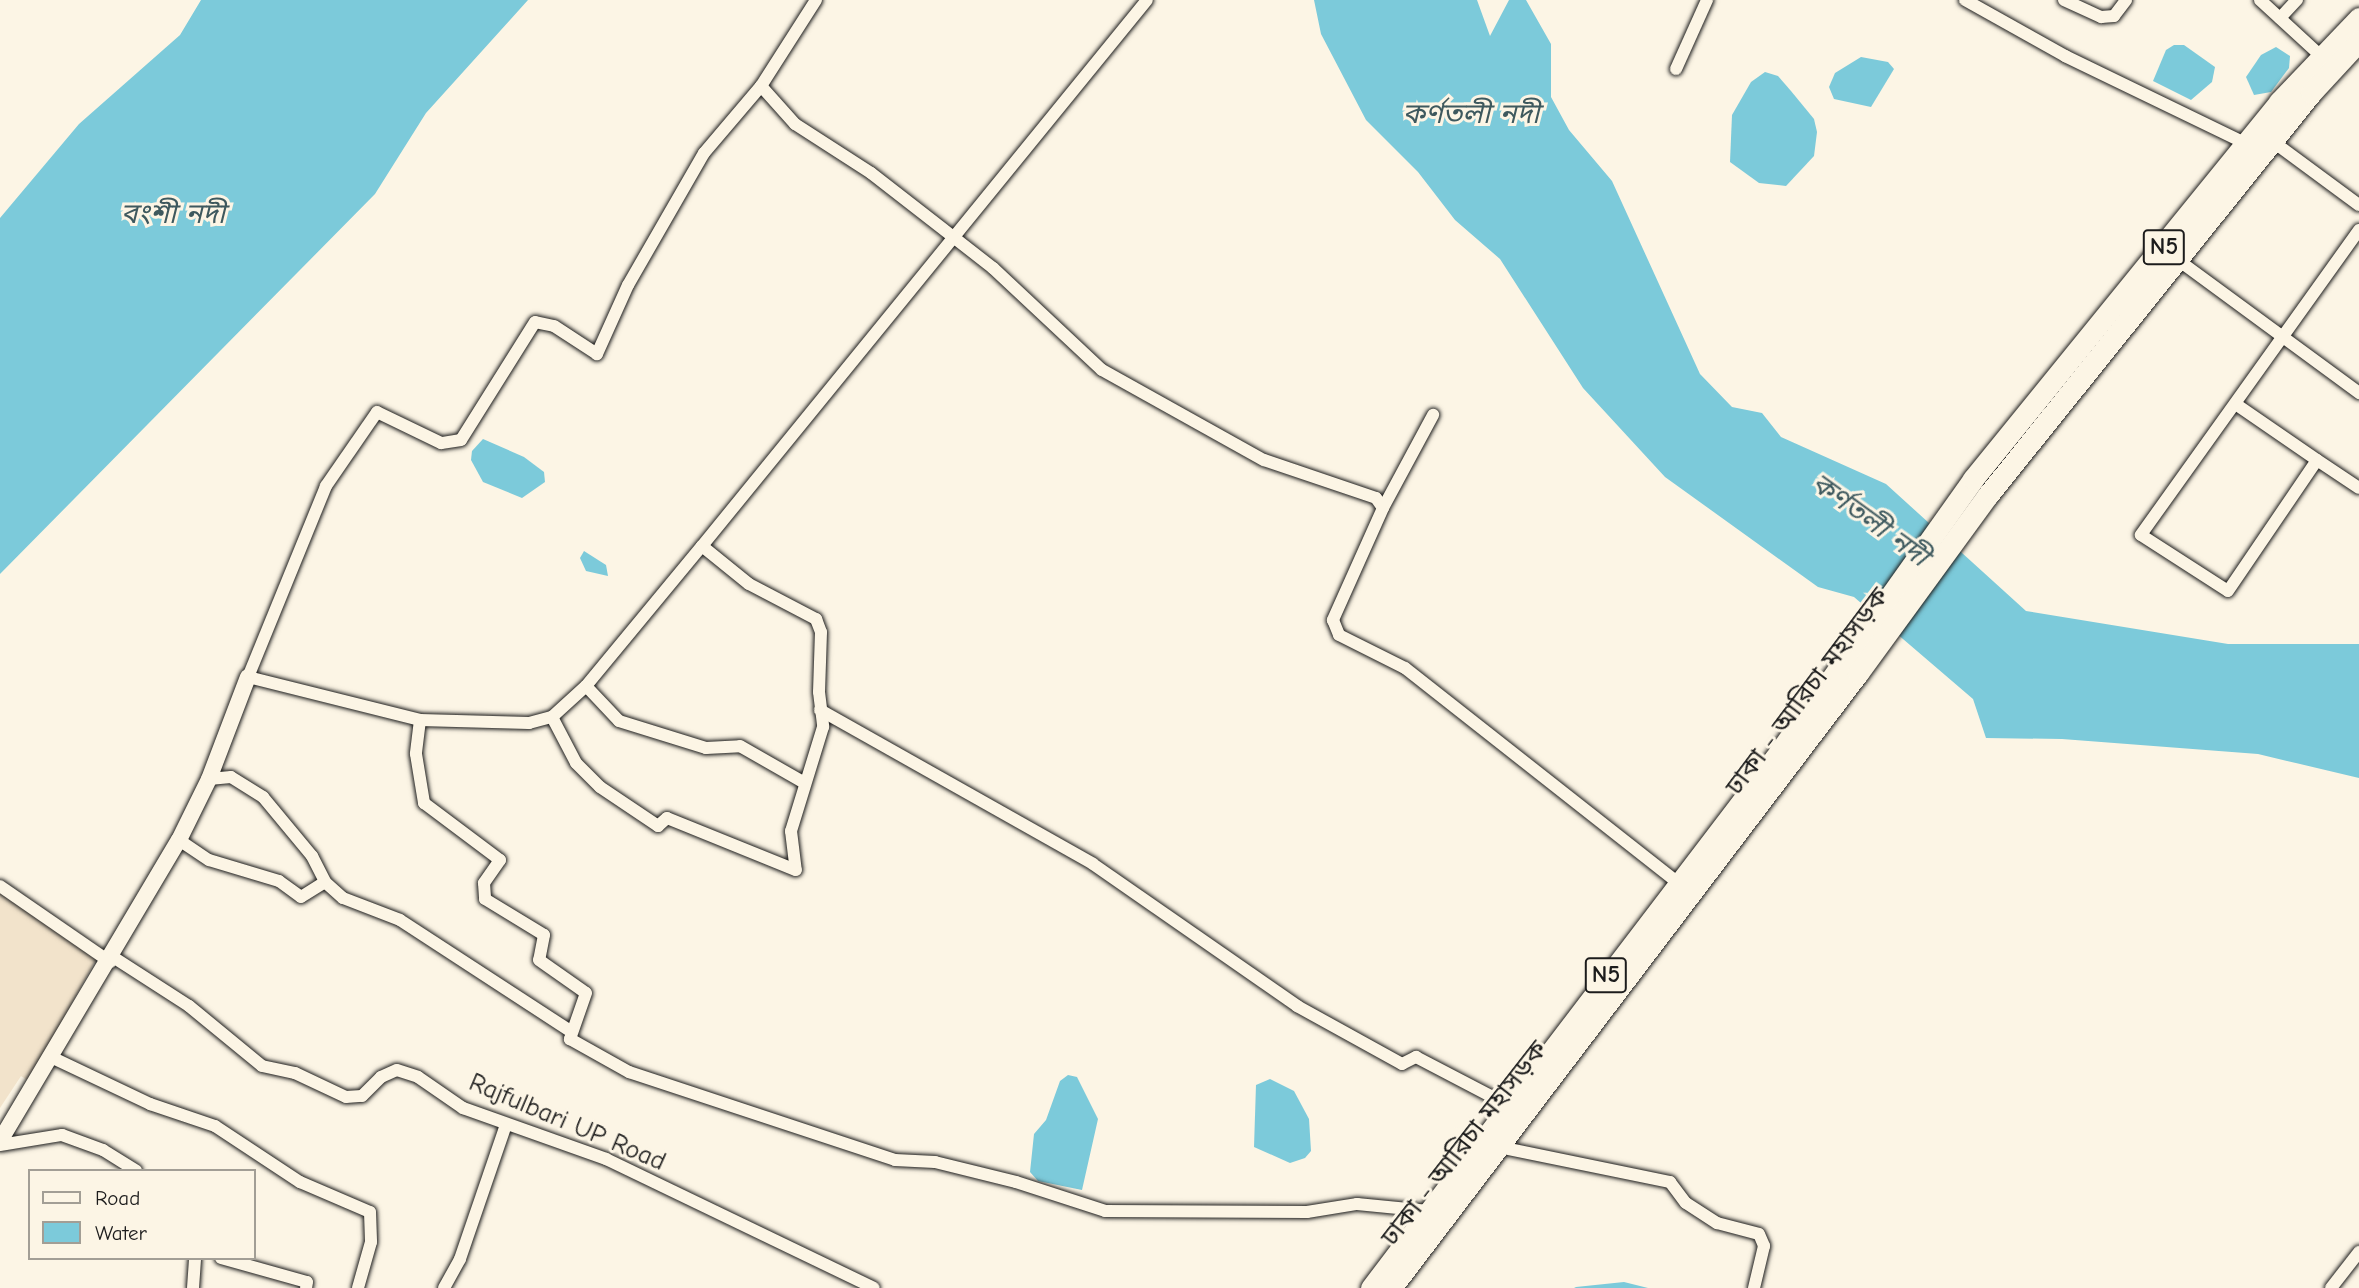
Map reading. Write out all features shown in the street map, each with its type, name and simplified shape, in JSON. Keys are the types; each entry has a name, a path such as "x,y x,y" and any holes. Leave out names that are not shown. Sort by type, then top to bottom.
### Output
{"highway":[{"name":"ঢাকা - আরিচা মহাসড়ক","path":"1391,1288 1499,1147 1980,487 2170,254 2321,56 2359,18"},
{"name":"ঢাকা - আরিচা মহাসড়ক","path":"2258,138 2359,41"},
{"name":"N5","path":"1371,1288 1678,883 1850,668"}],"street":[{"path":"0,1143 111,960 179,840 209,779 326,486 377,412 441,443 461,440 535,322 554,326 597,354 628,285 704,153 761,86 816,0"},
{"path":"248,677 420,720 529,723 552,717 586,686 702,547 1147,0"},
{"path":"1676,69 1707,0"},
{"path":"1965,0 2065,56 2258,138 2359,205"},
{"path":"2064,0 2101,18 2114,16 2126,0"},
{"path":"2260,0 2321,56"},
{"path":"2280,18 2297,0"},
{"path":"761,86 795,124 871,173 952,237 1102,370 1264,460 1376,498 1383,508"},
{"path":"2317,460 2228,591 2141,535 2286,336 2359,230"},
{"path":"2170,254 2286,336 2359,393"},
{"path":"2236,405 2359,488"},
{"path":"1433,415 1383,508 1333,621 1339,635 1405,668 1678,883"},
{"path":"552,717 576,764 633,810 658,826 667,818 796,870 791,831 803,782 824,727 820,710 821,632 816,619 749,584 702,547"},
{"path":"586,686 619,721 706,748 740,746 803,782"},
{"path":"820,710 1093,864 1297,1006 1402,1064 1416,1057 1508,1105"},
{"path":"420,720 416,754 424,803 500,860 484,883 485,899 544,935 538,960 586,993 570,1031 573,1043 629,1072 895,1160 936,1162 1016,1182 1105,1211 1307,1212 1357,1204 1429,1211"},
{"path":"209,779 231,777 263,797 312,856 325,882 343,898 400,920 570,1031"},
{"path":"179,840 234,871 279,881 301,897 325,882"},
{"path":"0,886 111,960"},
{"name":"Rajfulbari UP Road","path":"111,960 189,1006 262,1066 295,1073 346,1097 362,1096 381,1077 397,1070 418,1077 463,1108 606,1159 874,1288"},
{"path":"51,1058 150,1104 215,1126 300,1182 370,1212 371,1242 358,1288"},
{"path":"444,1288 460,1259 506,1125"},
{"path":"0,1143 62,1135 103,1150 132,1169"},
{"path":"1499,1147 1670,1182 1685,1203 1717,1223 1759,1234 1764,1246 1754,1288"},
{"path":"2331,1288 2359,1252"},
{"path":"193,1288 195,1260"},
{"path":"228,1260 307,1282 306,1288"}],"shaded area":[{"path":"0,884 100,952 29,1081 21,1076 0,1108"}],"water":[{"name":"বংশী নদী","path":"201,0 528,0 426,113 375,194 0,574 0,218 79,124 180,35"},
{"name":"কর্ণতলী নদী","path":"1314,0 1477,0 1490,36 1509,0 1526,0 1551,44 1551,97 1569,130 1612,181 1700,374 1732,407 1762,413 1781,437 1886,484 2026,611 2228,644 2359,644 2359,778 2258,754 2062,739 1986,738 1973,699 1854,597 1818,587 1665,477 1583,388 1500,259 1455,220 1418,172 1366,120 1321,34"},
{"path":"2174,45 2184,45 2215,67 2212,82 2191,100 2153,81 2166,50"},
{"path":"2276,47 2290,56 2289,68 2271,92 2254,95 2246,77 2261,55"},
{"path":"1861,57 1888,62 1894,69 1871,107 1834,99 1829,87 1835,73"},
{"path":"1765,72 1778,76 1791,91 1814,119 1817,132 1814,156 1786,186 1759,183 1730,162 1732,115 1751,82"},
{"path":"483,439 524,457 544,472 545,482 522,498 483,482 471,460 472,451"},
{"path":"584,551 606,565 608,576 586,571 580,558"},
{"path":"1068,1075 1077,1077 1098,1119 1082,1190 1038,1181 1030,1172 1034,1134 1046,1120 1060,1081"},
{"path":"1270,1079 1294,1091 1309,1119 1311,1151 1305,1158 1290,1163 1254,1147 1256,1085"},
{"path":"1624,1282 1648,1288 1574,1288 1576,1287"}]}
